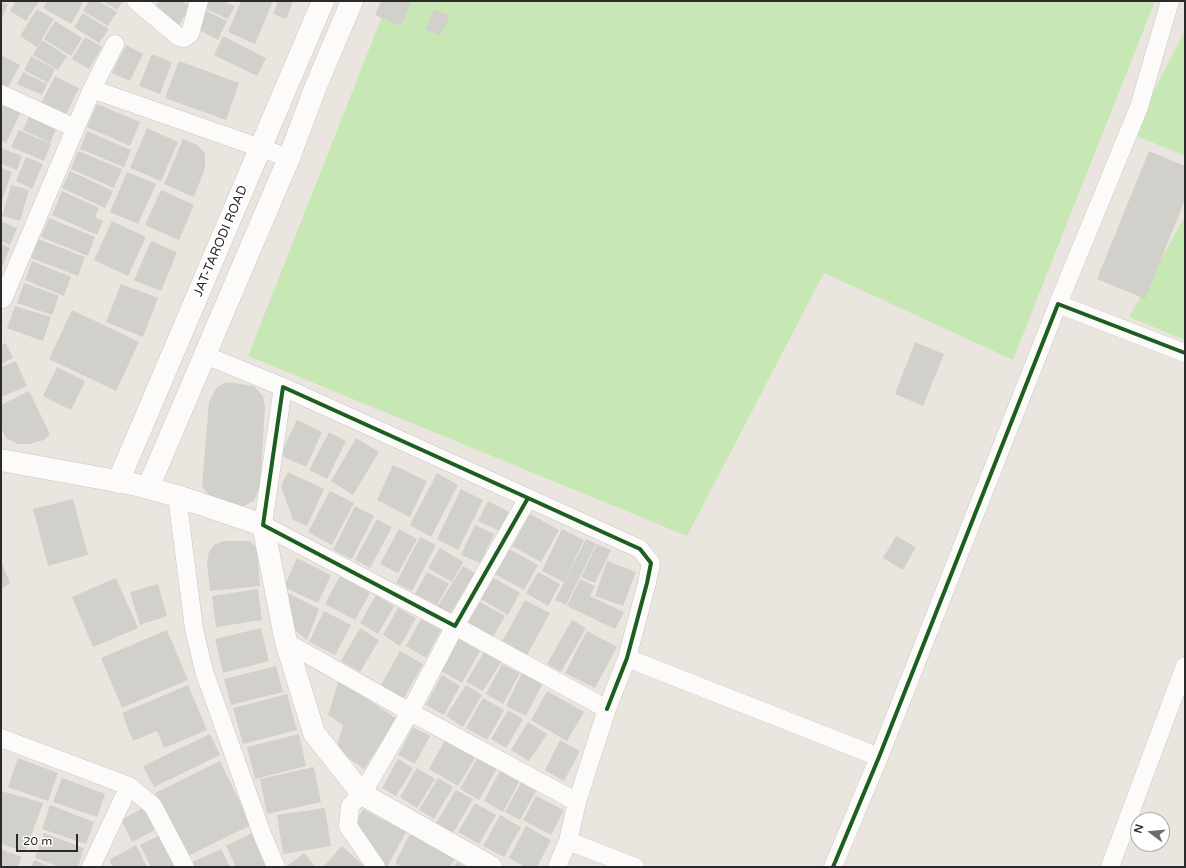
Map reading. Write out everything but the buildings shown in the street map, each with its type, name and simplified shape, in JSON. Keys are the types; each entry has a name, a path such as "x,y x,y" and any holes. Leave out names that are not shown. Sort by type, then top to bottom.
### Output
{"street":[{"path":"136,1 179,37 184,38 190,34 199,1"},
{"name":"JAT-TARODI ROAD","path":"133,485 260,148 322,1"},
{"path":"133,485 205,355 289,158 316,86 352,1"},
{"path":"833,867 879,757 1058,304 1139,107 1170,1"},
{"path":"3,299 92,89 115,44"},
{"path":"92,89 289,158"},
{"path":"1,94 75,128"},
{"path":"1058,304 1185,354"},
{"path":"205,355 283,387 640,549 651,563 627,658 608,709 577,802 568,841 557,867"},
{"path":"283,387 263,525 286,642 314,733 362,794 491,867"},
{"path":"1,460 133,485 178,496 263,525 455,626 608,709"},
{"path":"178,496 194,629 204,671 262,834 276,867"},
{"path":"376,867 348,826 350,806 362,794 410,712 455,626 528,498"},
{"path":"286,642 410,712 577,802"},
{"path":"627,658 879,757"},
{"path":"1110,867 1185,666"},
{"path":"1,738 129,786 153,806 186,867"},
{"path":"91,867 129,786"},
{"path":"568,841 635,867"}],"green space":[{"path":"388,1 1155,1 1013,360 824,273 687,536 248,356"},
{"path":"1185,30 1185,156 1132,134"},
{"path":"1185,216 1185,340 1129,317"}],"cycle path":[{"path":"833,867 879,757 1058,304 1185,353"},
{"path":"528,498 455,626 263,525 283,387 528,498 640,549 651,563 647,583 627,658 607,709"}]}
